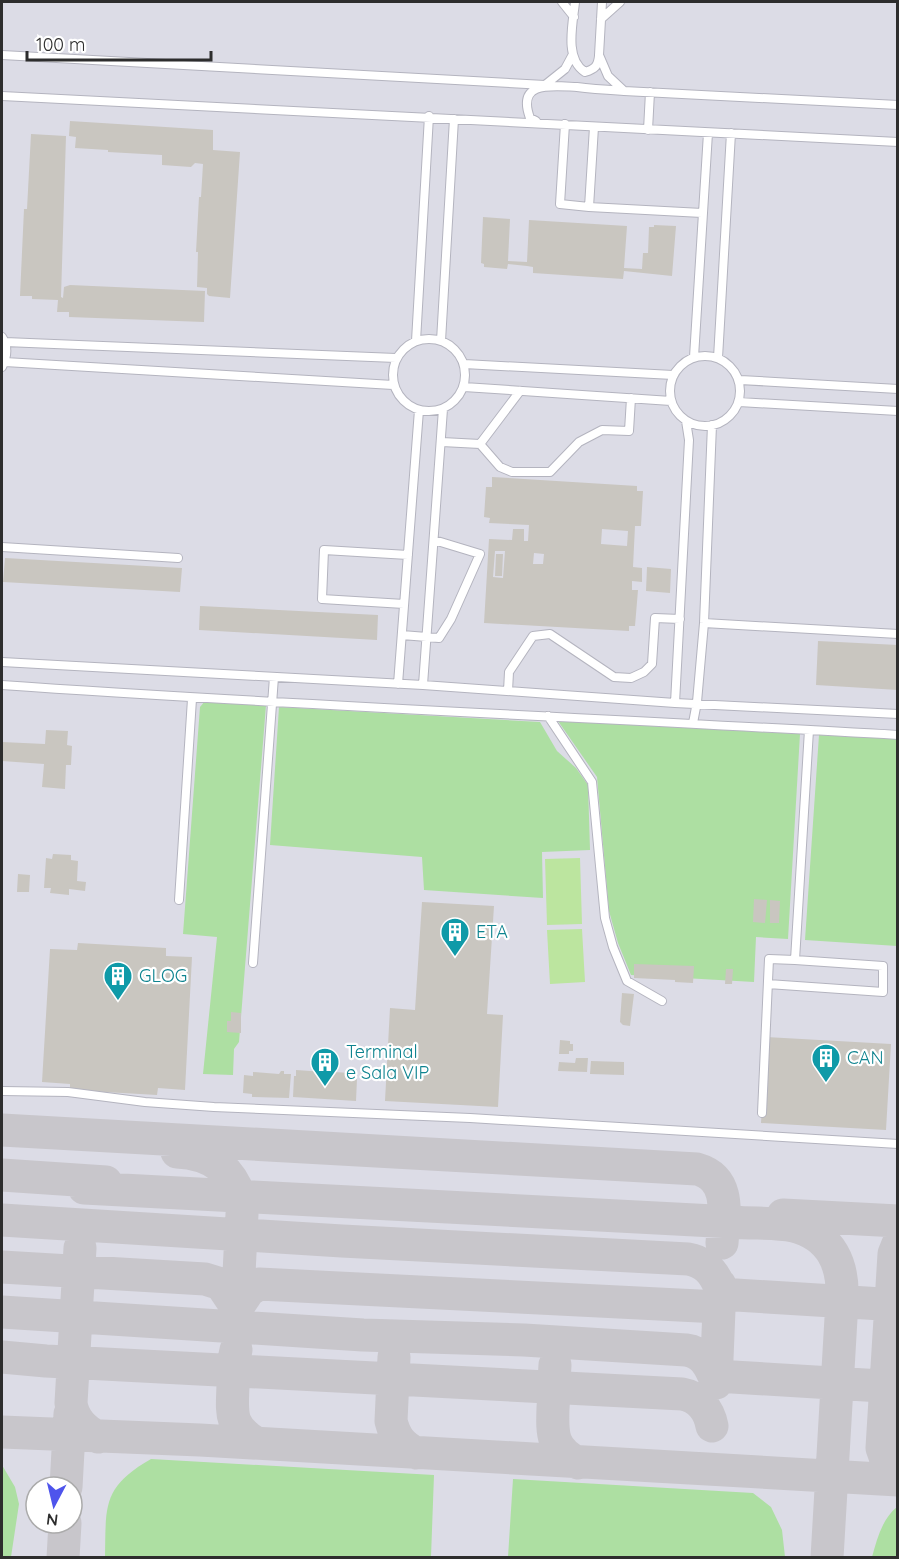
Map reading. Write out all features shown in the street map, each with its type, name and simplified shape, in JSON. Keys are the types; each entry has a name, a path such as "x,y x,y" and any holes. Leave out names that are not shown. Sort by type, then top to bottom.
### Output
{"lane":[{"path":"562,2 574,16"},
{"path":"538,123 530,118 526,108 527,98 532,90 545,85 566,69 572,56 575,2"},
{"path":"572,56 577,67 585,72 593,70 598,64 602,2"},
{"path":"601,19 620,2"},
{"path":"2,55 897,105"},
{"path":"599,55 608,76 624,91"},
{"path":"648,130 650,92"},
{"path":"2,96 429,116 594,127 897,142"},
{"path":"416,341 429,116"},
{"path":"441,341 454,119"},
{"path":"565,124 560,204 702,213"},
{"path":"589,207 594,127"},
{"path":"694,357 708,133"},
{"path":"718,358 731,133"},
{"path":"393,385 3,365 6,353 3,339 396,358"},
{"path":"423,339 441,341 447,343 460,355 466,374 464,387 454,402 443,409 431,412 419,410 408,405 399,397 393,385 392,370 396,358 410,343 423,339"},
{"path":"711,355 718,358 734,369 740,380 740,402 731,416 721,423 695,425 676,412 671,401 670,386 673,375 683,363 694,357 711,355"},
{"path":"464,364 673,375"},
{"path":"740,380 897,389"},
{"path":"464,387 671,401"},
{"path":"480,444 520,391"},
{"path":"442,442 480,444 500,467 512,472 550,472 579,442 603,430 629,431 631,398"},
{"path":"740,402 897,411"},
{"path":"423,685 443,409"},
{"path":"398,684 419,410"},
{"path":"675,703 689,440 686,421"},
{"path":"693,723 704,623 712,425"},
{"path":"402,635 439,638 451,620 480,554 434,540"},
{"path":"2,547 178,558"},
{"path":"404,604 322,599 324,550 408,555"},
{"path":"508,691 509,672 533,636 550,634 614,677 631,678 644,672 652,664 655,618 680,619"},
{"path":"704,623 897,634"},
{"path":"2,662 423,685 675,703 697,702 897,714"},
{"path":"253,963 274,677"},
{"path":"2,685 192,699 897,735"},
{"path":"179,900 192,699"},
{"path":"548,716 592,782 604,918 613,947 627,981 662,1001"},
{"path":"795,960 809,730"},
{"path":"762,1113 769,959 883,966 883,992 768,984"},
{"path":"2,1091 68,1092 145,1102 214,1107 470,1118 897,1144"}],"shaded area":[{"path":"2,2 897,2 897,1557 2,1558"}],"green space":[{"path":"205,701 266,705 239,1042 234,1049 233,1075 203,1074 217,937 183,934 200,707"},
{"path":"279,707 540,722 557,751 576,768 588,785 590,850 542,852 543,898 424,890 422,857 270,845"},
{"path":"558,721 800,734 788,939 756,937 754,982 631,975 618,943 609,911 597,777"},
{"path":"819,735 897,739 897,946 805,940"},
{"path":"580,858 582,924 547,925 545,859"},
{"path":"582,929 585,982 550,984 547,930"},
{"path":"151,1459 434,1475 431,1557 105,1557 107,1511 110,1499 123,1479"},
{"path":"2,1465 15,1487 19,1504 11,1557 2,1557"},
{"path":"513,1479 753,1493 771,1507 782,1530 785,1557 508,1557"},
{"path":"897,1507 897,1557 872,1557 884,1523"}],"building":[{"path":"70,121 213,130 213,150 240,152 230,298 209,296 207,288 197,287 198,252 196,252 203,164 195,163 191,167 162,165 162,155 75,148 76,137 69,136"},
{"path":"31,134 66,136 61,297 63,298 64,287 70,285 205,291 204,322 69,317 69,312 57,312 58,300 20,296 24,209 27,209"},
{"path":"483,217 510,219 508,261 527,262 529,220 627,226 624,268 642,269 643,253 648,253 649,227 654,227 654,225 676,226 672,276 624,271 623,279 533,273 533,267 508,264 507,269 484,267 481,263"},
{"path":"492,477 637,486 637,491 643,491 641,526 635,526 633,567 642,568 642,582 632,581 632,590 638,590 635,626 629,626 629,631 484,623 489,539 512,540 513,529 524,529 524,541 528,541 529,525 489,523 490,518 484,517 486,487 492,487","holes":["602,529 628,531 627,546 601,544","495,551 505,551 503,578 493,577","534,553 544,554 543,564 533,564"]},
{"path":"496,554 503,554 502,576 495,576"},
{"path":"5,558 182,568 180,592 3,582"},
{"path":"647,567 671,569 670,593 646,591"},
{"path":"200,606 378,615 377,640 199,630"},
{"path":"818,641 898,645 898,690 816,685"},
{"path":"46,730 68,731 67,745 72,746 71,765 66,765 65,789 42,787 44,764 2,761 2,742 45,744"},
{"path":"53,854 71,855 71,860 78,861 77,881 86,882 85,891 69,889 69,895 50,893 51,888 44,888 46,858 52,859"},
{"path":"18,874 30,875 29,892 17,892"},
{"path":"754,899 767,900 765,923 753,922"},
{"path":"770,900 780,901 779,923 770,923"},
{"name":"ETA","path":"422,902 494,906 487,1014 503,1015 498,1107 385,1101 390,1008 415,1010"},
{"name":"GLOG","path":"78,943 166,948 166,956 192,957 185,1090 158,1088 157,1095 70,1090 70,1084 42,1082 50,949 77,950"},
{"path":"634,964 694,966 693,983 634,978"},
{"path":"726,969 733,969 732,984 725,984"},
{"path":"622,993 634,994 630,1026 620,1022"},
{"path":"231,1012 241,1013 241,1033 227,1032 227,1021 231,1021"},
{"name":"CAN","path":"766,1037 891,1044 886,1130 761,1123"},
{"path":"560,1040 570,1041 570,1044 573,1044 573,1051 569,1051 569,1054 559,1054"},
{"path":"576,1058 588,1058 587,1072 558,1071 559,1062 575,1063"},
{"path":"591,1061 624,1062 624,1075 590,1074"},
{"name":"Terminal e Sala VIP","path":"296,1070 325,1072 325,1077 333,1078 333,1072 351,1073 351,1079 357,1079 356,1101 293,1097"},
{"path":"284,1071 284,1074 291,1074 289,1098 252,1097 252,1094 243,1093 244,1075 253,1076 253,1072 279,1074"}],"taxiway":[{"path":"2,1130 697,1169 708,1174 721,1189 724,1210 722,1243"},
{"path":"177,1152 202,1156 220,1166 234,1183 243,1206"},
{"path":"2,1175 106,1182"},
{"path":"84,1188 772,1224 794,1226 807,1231 818,1237 833,1254 838,1264 842,1288 827,1558"},
{"path":"237,1313 242,1214"},
{"path":"783,1215 898,1221"},
{"path":"2,1220 688,1259 708,1269 720,1288"},
{"path":"898,1244 894,1254 882,1448 888,1465 898,1474"},
{"path":"80,1248 71,1403 80,1423 98,1437"},
{"path":"2,1267 205,1279 221,1284 237,1308 249,1290 259,1284 719,1307"},
{"path":"716,1383 720,1285"},
{"path":"720,1294 898,1305"},
{"path":"2,1312 363,1335 524,1340 686,1350 701,1357 716,1381"},
{"path":"236,1350 232,1404 234,1418 241,1431 256,1443"},
{"path":"2,1357 682,1394 702,1405 712,1426"},
{"path":"394,1357 391,1421 399,1440 416,1453"},
{"path":"555,1365 553,1418 555,1440 558,1447 578,1463"},
{"path":"716,1376 898,1387"},
{"path":"67,1475 70,1414"},
{"path":"2,1432 200,1440 898,1480"},
{"path":"63,1558 64,1535"}],"place":[{"name":"ETA","path":"455,958"},
{"name":"GLOG","path":"118,1002"},
{"name":"CAN","path":"826,1084"},
{"name":"Terminal e Sala VIP","path":"325,1088"}]}
